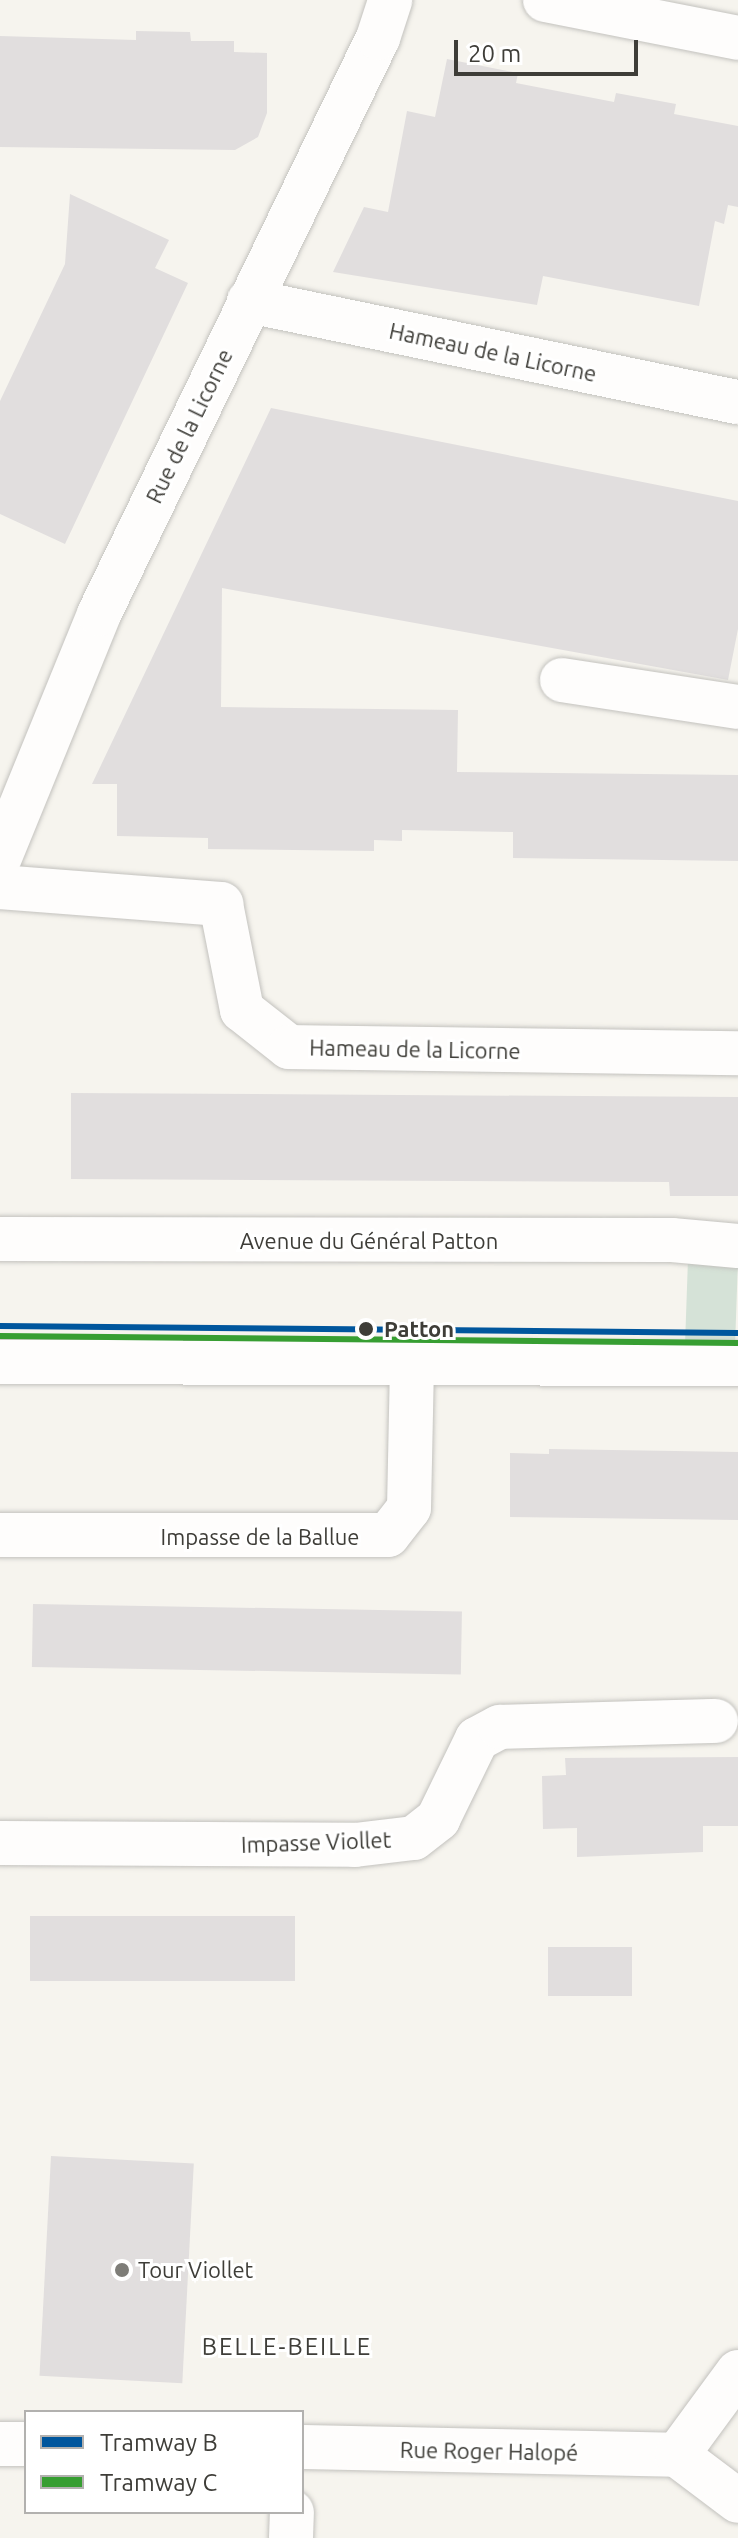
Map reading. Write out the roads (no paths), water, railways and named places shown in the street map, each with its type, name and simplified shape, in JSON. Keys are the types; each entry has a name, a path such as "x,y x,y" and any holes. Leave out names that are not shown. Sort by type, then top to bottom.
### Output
{"street":[{"name":"Rue de la Licorne","path":"0,857 99,614 378,38 390,0"},
{"path":"545,0 738,38 738,63"},
{"name":"Hameau de la Licorne","path":"249,301 738,402"},
{"path":"562,680 738,707"},
{"name":"Hameau de la Licorne","path":"0,887 221,904 242,1010 289,1047 738,1053"},
{"name":"Avenue du Général Patton","path":"0,1239 672,1240 738,1246"},
{"path":"0,1362 738,1364"},
{"name":"Impasse de la Ballue","path":"0,1535 388,1535 409,1508 412,1364"},
{"name":"Impasse Viollet","path":"0,1843 355,1845 414,1838 438,1819 462,1761 477,1739 500,1727 716,1721"},
{"path":"738,2372 677,2455 738,2501"},
{"path":"0,2444 24,2444"},
{"name":"Rue Roger Halopé","path":"304,2447 677,2455"},
{"path":"291,2538 292,2514"}],"tram line":[{"name":"B","path":"0,1326 738,1333"},
{"name":"C","path":"0,1336 738,1343"}],"place":[{"name":"Patton","path":"366,1329"},
{"name":"Tour Viollet","path":"122,2270"}],"district":[{"name":"BELLE-BEILLE","path":"287,2347"}]}
